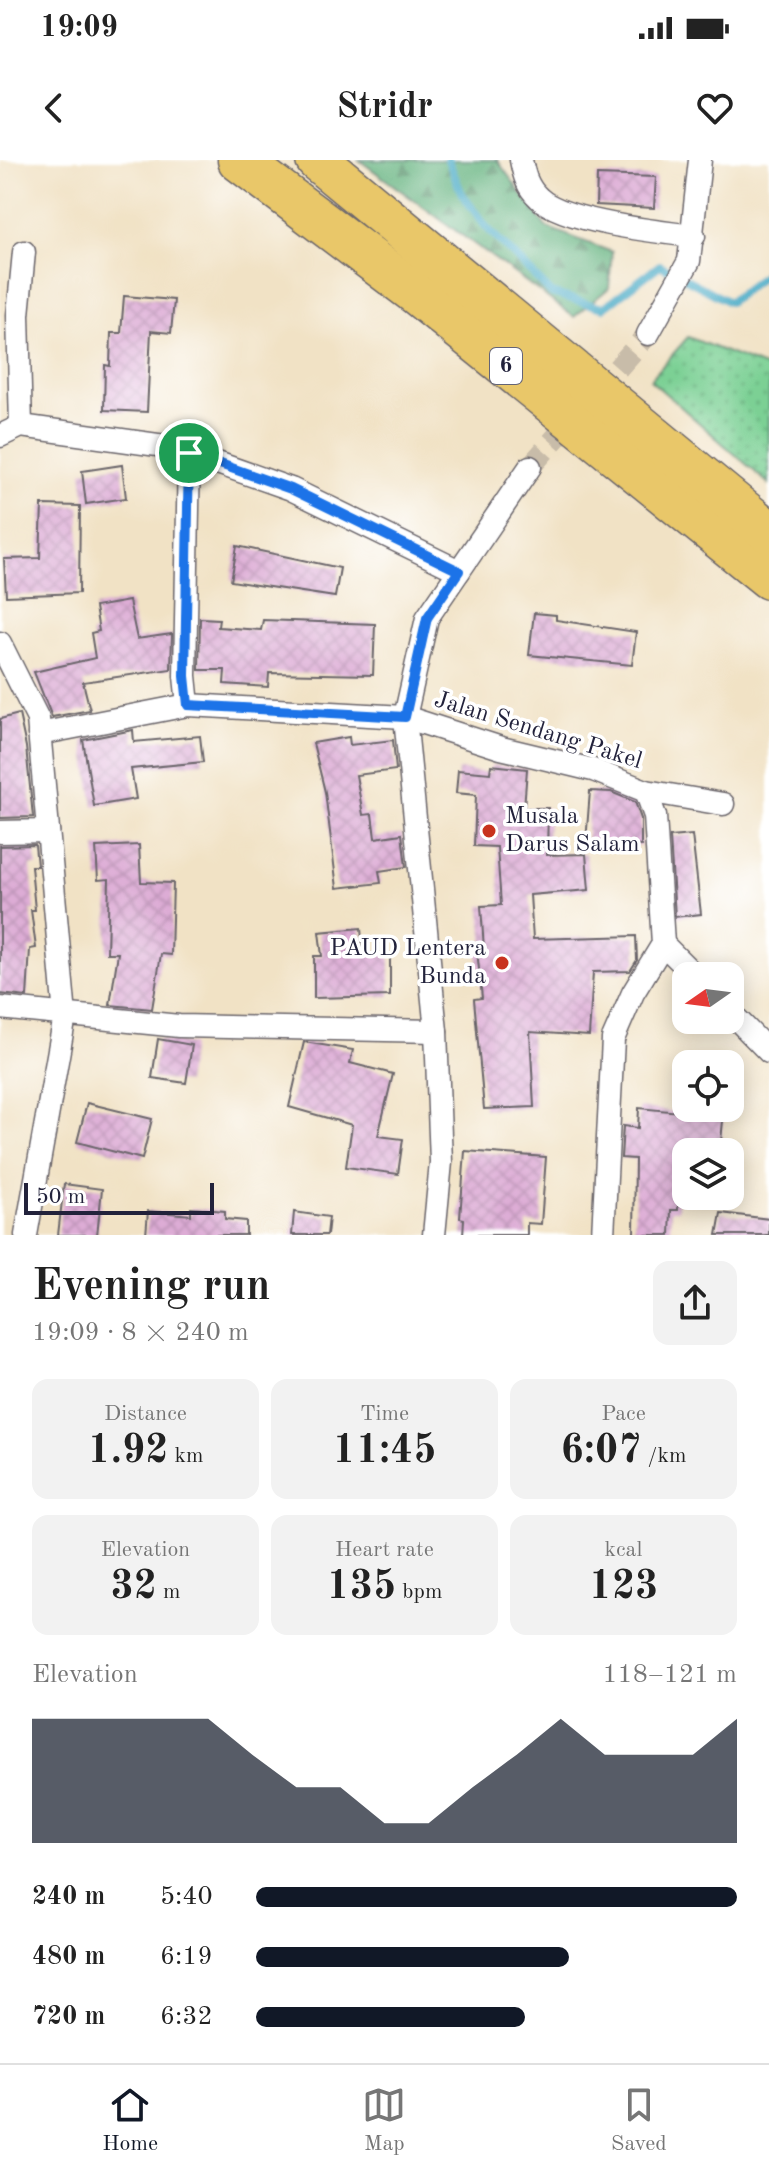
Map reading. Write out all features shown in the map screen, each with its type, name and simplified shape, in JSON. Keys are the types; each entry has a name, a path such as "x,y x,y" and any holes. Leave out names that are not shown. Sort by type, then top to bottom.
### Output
{"highway":[{"name":"6","path":"239,160 417,294 769,578"},
{"name":"6","path":"317,160 769,532"}],"street":[{"path":"521,160 525,181 541,200 571,213 635,229 694,236"},
{"path":"648,334 689,261 700,160"},
{"path":"21,426 18,315 24,252"},
{"path":"0,436 21,426 100,435 189,453 291,489 459,571"},
{"path":"188,705 185,676 189,453"},
{"path":"434,1235 441,1162 436,1031 405,717 427,618 530,467"},
{"path":"0,643 38,719 65,1016 26,1235"},
{"name":"Jalan Sendang Pakel","path":"39,734 188,705 405,717 501,748 593,770 646,791 655,816 663,944"},
{"path":"646,791 723,804"},
{"path":"0,832 48,831"},
{"path":"603,1235 613,1039 633,993 663,944 681,962"},
{"path":"0,1008 179,1026 436,1031"},
{"path":"744,1026 769,1052"}],"green space":[{"path":"359,160 497,160 546,227 612,252 609,288 574,317"},
{"path":"688,337 769,369 769,484 650,380"}],"building":[{"path":"597,175 656,177 654,208 596,205"},
{"path":"124,296 174,300 171,333 151,331 147,412 104,410 105,365 110,366 111,333 121,333"},
{"path":"122,465 126,498 86,504 82,471"},
{"path":"42,505 80,506 79,593 6,596 4,559 40,558"},
{"path":"237,546 340,568 335,597 231,581"},
{"path":"129,601 137,639 172,634 171,669 83,682 90,710 52,717 34,672 95,658 91,633 99,631 95,607"},
{"path":"534,613 556,615 556,620 636,632 632,665 529,655"},
{"path":"200,618 219,619 218,627 261,630 263,620 375,624 373,675 269,673 268,687 224,684 225,670 199,670"},
{"path":"19,714 26,747 33,817 0,818 0,719"},
{"path":"133,730 134,742 200,736 203,762 131,769 136,799 94,806 83,740"},
{"path":"349,737 350,745 393,740 396,770 356,775 363,815 372,814 375,838 402,834 406,867 379,871 381,883 337,888 325,792 313,743"},
{"path":"491,765 527,769 524,808 548,808 547,855 586,854 589,890 530,895 533,939 636,936 637,960 630,971 593,972 589,1036 530,1032 534,1107 484,1109 474,999 482,998 477,950 484,949 481,906 501,905 497,847 474,846 476,795 456,793 458,770 490,773"},
{"path":"590,791 611,792 635,802 641,819 641,846 586,842"},
{"path":"692,835 701,914 675,917 670,837"},
{"path":"35,845 37,866 31,866 35,910 31,910 36,948 30,949 27,997 0,994 0,846"},
{"path":"139,845 141,882 173,883 171,955 161,954 152,1009 110,1005 118,953 107,953 109,879 98,880 96,847"},
{"path":"361,928 363,953 390,953 390,996 314,998 314,956 322,956 319,932"},
{"path":"158,1039 192,1045 186,1083 152,1078"},
{"path":"304,1042 353,1050 350,1063 393,1074 378,1136 403,1139 398,1174 346,1167 352,1125 289,1107"},
{"path":"87,1103 152,1119 142,1159 77,1142"},
{"path":"639,1108 672,1111 672,1122 723,1122 721,1138 672,1138 670,1235 634,1235 635,1159 621,1158 623,1126 638,1128"},
{"path":"465,1151 546,1157 541,1224 527,1223 527,1235 463,1235 464,1219 460,1218"},
{"path":"64,1184 102,1189 97,1235 58,1235"},
{"path":"191,1208 225,1211 225,1219 246,1221 246,1235 146,1235 148,1211 191,1215"},
{"path":"294,1212 329,1217 327,1235 292,1235"},
{"path":"721,1213 769,1219 769,1235 717,1235"}],"waterway":[{"path":"448,160 462,194 486,227 551,293 603,308 660,265 729,302 769,271"}],"tunnel":[{"path":"530,467 648,334"}],"place":[{"name":"Musala Darus Salam","path":"489,831"},
{"name":"PAUD Lentera Bunda","path":"502,963"}],"route":[{"path":"189,453 291,489 459,571 427,618 405,717 188,705 185,676 189,453"}]}
